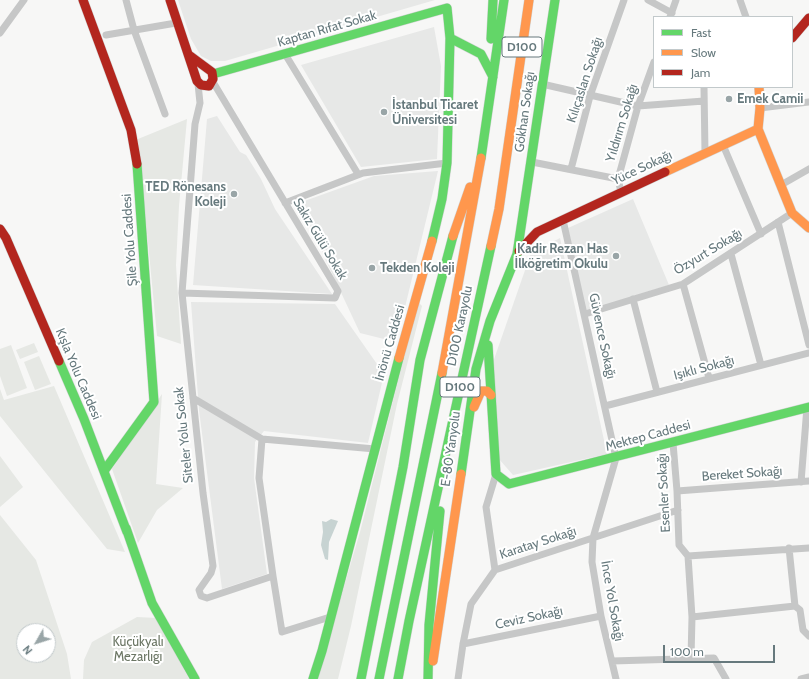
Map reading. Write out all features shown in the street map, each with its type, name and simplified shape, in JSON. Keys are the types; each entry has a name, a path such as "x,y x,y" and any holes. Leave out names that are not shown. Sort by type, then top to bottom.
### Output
{"main road":[{"name":"Şile Yolu Caddesi","path":"83,0 131,130 136,155 154,402 104,471"},
{"path":"170,0 176,23 189,55 197,81 206,86 213,78 210,70 205,69 189,55"},
{"path":"493,0 490,54 493,77"},
{"name":"D100 Karayolu","path":"379,679 436,408 482,152 504,0"},
{"name":"D100 Karayolu","path":"398,679 409,621 499,209 529,0"},
{"path":"515,95 538,0"},
{"name":"Gökhan Sokağı","path":"522,228 555,0"},
{"name":"İnönü Caddesi","path":"312,679 388,398 426,266 442,199 447,163 450,38 447,8"},
{"name":"Kaptan Rıfat Sokak","path":"213,78 285,54 447,8"},
{"path":"793,37 809,18"},
{"path":"450,38 481,54 493,77"},
{"path":"197,81 199,70 205,69"},
{"path":"759,88 760,108 758,129 792,213 809,228"},
{"name":"Yüce Sokağı","path":"517,254 522,246 537,232 758,129"},
{"path":"360,679 403,467 420,360 458,218 482,152"},
{"path":"522,228 530,232 537,232"},
{"name":"E-80 Yanyolu","path":"429,679 476,369 489,327 517,254 522,228"},
{"name":"Kışla Yolu Caddesi","path":"0,229 8,244 81,412 152,603 195,679"},
{"path":"489,327 487,356 496,474"},
{"path":"467,426 480,393 486,390 491,394"},
{"name":"Mektep Caddesi","path":"496,474 506,483 515,484 808,407"},
{"path":"429,679 429,625 446,453"},
{"path":"375,679 386,642"}],"street":[{"path":"0,33 24,0"},
{"path":"126,0 134,30 165,114"},
{"name":"Kılıçaslan Sokağı","path":"571,169 590,96 624,0"},
{"path":"648,0 671,15 676,0"},
{"path":"740,0 746,16"},
{"path":"106,35 176,23"},
{"path":"285,54 358,174"},
{"name":"Yıldırım Sokağı","path":"621,192 618,179 638,106 653,65"},
{"name":"Sakız Gülü Sokak","path":"182,293 335,298 338,291 213,78"},
{"name":"Siteler Yolu Sokak","path":"197,81 200,103 195,124 182,293 205,510 213,566 211,573 199,590 201,596 207,598 273,576"},
{"path":"542,84 638,106 704,101"},
{"path":"704,88 705,153"},
{"path":"760,108 809,102"},
{"path":"723,145 761,234"},
{"path":"532,162 618,179"},
{"path":"285,203 358,174 447,163"},
{"path":"781,185 809,169"},
{"name":"Özyurt Sokağı","path":"585,314 683,284 792,213"},
{"name":"Güvence Sokağı","path":"562,220 585,314 616,458"},
{"path":"778,222 809,345"},
{"path":"731,254 761,365"},
{"path":"683,284 709,378"},
{"path":"633,299 656,392"},
{"name":"Işıklı Sokağı","path":"604,406 809,353"},
{"path":"194,398 262,439 375,449"},
{"path":"801,482 808,407"},
{"path":"262,439 259,478 282,632 330,617"},
{"name":"Esenler Sokağı","path":"673,443 679,545 688,556 692,617 691,658"},
{"name":"İnce Yol Sokağı","path":"616,458 594,538 592,562 601,616 616,679"},
{"path":"495,570 486,507 496,474"},
{"name":"Bereket Sokağı","path":"677,491 809,481"},
{"name":"Karatay Sokağı","path":"458,679 471,604 495,570 678,510"},
{"path":"789,548 795,606"},
{"path":"688,556 789,548 809,548"},
{"path":"692,617 795,606 800,610 803,630 809,636"},
{"name":"Ceviz Sokağı","path":"463,644 601,616"},
{"path":"612,661 714,658 726,679"},
{"path":"801,679 809,676"}],"shaded area":[{"path":"178,0 435,0 225,61 211,61 201,56 191,39"},
{"name":"İstanbul Ticaret Üniversitesi","path":"434,27 441,66 437,159 361,167 301,65"},
{"name":"TED Rönesans Koleji","path":"217,116 240,152 246,155 261,179 275,209 332,294 193,285 207,119"},
{"name":"Tekden Koleji","path":"438,171 398,336 388,340 360,333 299,203 374,176"},
{"name":"Kadir Rezan Has İlköğretim Okulu","path":"633,199 669,285 586,311 568,228"},
{"path":"560,238 607,454 513,475 499,459 491,368 531,253"},
{"path":"191,302 335,304 384,374 368,443 264,431 255,442 254,478 267,574 222,589 199,410"},
{"path":"331,519 338,521 329,542 328,560 325,559 321,545 323,532 322,521 326,522"}],"green space":[{"path":"187,119 179,206 176,265 181,344 157,336 138,139"},
{"path":"418,302 422,306 397,404 351,626 338,679 317,679 360,532"},
{"path":"34,343 38,352 20,359 16,350"},
{"path":"11,345 27,388 7,396 0,376 0,349"},
{"path":"39,356 51,384 35,390 24,362"},
{"path":"54,386 125,552 107,549 0,416 0,389 4,400"},
{"path":"162,394 156,484 183,488 157,510 138,543 112,469"},
{"path":"0,456 23,487 0,507"},
{"path":"0,515 36,560 67,654 71,679 0,679"},
{"name":"Küçükyalı Mezarlığı","path":"137,617 157,618 189,679 83,679 84,660 92,642"}],"traffic: fast":[{"path":"491,39 493,0"},
{"path":"481,158 504,0"},
{"path":"461,474 476,369 490,321 517,254 555,0"},
{"path":"213,74 447,8 450,38 447,163 442,199 432,241"},
{"path":"450,38 481,54 493,77"},
{"path":"104,471 154,402 137,164"},
{"path":"361,679 403,467 420,360 453,236"},
{"path":"398,679 409,621 491,246"},
{"path":"488,345 496,474 509,484 809,407"},
{"path":"313,679 322,651 399,358"},
{"path":"59,361 84,419 127,532"},
{"path":"379,679 442,373"},
{"path":"428,679 429,625 440,511"},
{"path":"126,528 152,603 195,679"}],"traffic: slow":[{"path":"491,246 499,209 529,0"},
{"path":"759,88 760,108 758,129 792,213 809,228"},
{"path":"665,172 758,129"},
{"path":"442,373 481,158"},
{"path":"453,236 470,187"},
{"path":"399,358 432,241"},
{"path":"474,407 481,391 487,391 491,395"},
{"path":"433,661 461,474"}],"traffic: jam":[{"path":"83,0 131,130 137,164"},
{"path":"170,0 197,81 201,85 209,86 213,79 212,72 189,55"},
{"path":"793,37 809,18"},
{"path":"519,251 537,232 665,172"},
{"path":"0,229 6,238 59,361"}],"place":[{"name":"Emek Camii","path":"729,99"},
{"name":"İstanbul Ticaret Üniversitesi","path":"384,112"},
{"name":"TED Rönesans Koleji","path":"234,194"},
{"name":"Kadir Rezan Has İlköğretim Okulu","path":"616,256"},
{"name":"Tekden Koleji","path":"372,268"}]}
